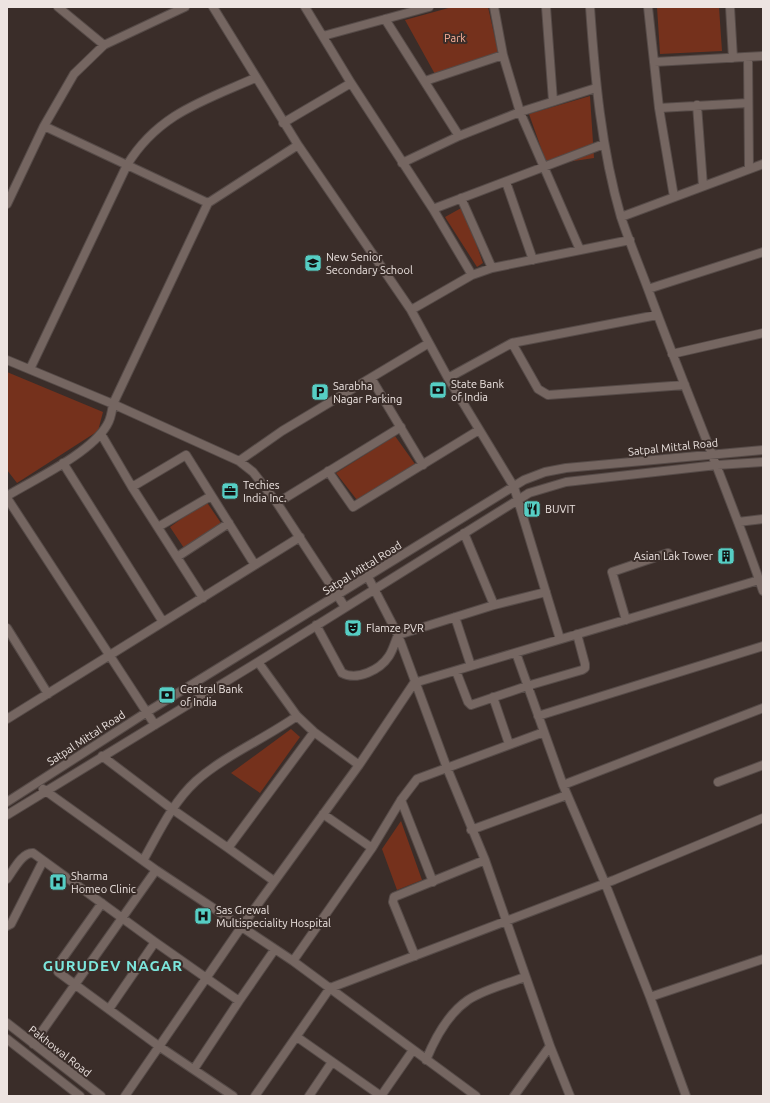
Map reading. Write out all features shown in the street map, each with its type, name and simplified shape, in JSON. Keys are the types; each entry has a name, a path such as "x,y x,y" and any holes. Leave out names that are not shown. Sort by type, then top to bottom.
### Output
{"street":[{"path":"58,7 104,46"},
{"path":"7,204 44,126 74,74 104,46 185,7"},
{"path":"213,7 283,123 411,310 448,378 514,487 560,639"},
{"path":"305,7 350,83 433,209 472,275"},
{"path":"323,36 386,20 428,7"},
{"path":"494,7 503,55 520,112 580,250"},
{"path":"546,7 553,102"},
{"path":"590,7 596,88 604,144 621,216 672,354 717,465 763,591"},
{"path":"648,7 659,108 674,197"},
{"path":"730,7 732,58"},
{"path":"386,20 459,136"},
{"path":"425,81 503,55"},
{"path":"654,62 763,56"},
{"path":"748,57 749,169"},
{"path":"30,369 127,165 136,150 149,136 177,114 255,78"},
{"path":"283,123 350,83"},
{"path":"402,163 459,136 520,112 596,88"},
{"path":"659,108 748,103"},
{"path":"697,105 703,186"},
{"path":"44,126 208,203"},
{"path":"433,209 604,144"},
{"path":"154,725 110,654 7,497 63,463 94,442 101,434 108,423 113,404 208,203 298,145"},
{"path":"621,216 763,164"},
{"path":"506,182 533,260"},
{"path":"461,198 492,268"},
{"path":"411,310 472,275 492,268 630,240"},
{"path":"648,288 763,252"},
{"path":"448,378 512,343 657,315"},
{"path":"672,354 763,334"},
{"path":"239,461 282,431 428,343"},
{"path":"512,343 538,389 548,395 685,385"},
{"path":"7,360 113,404 239,461 253,472 277,503 345,607"},
{"path":"371,378 423,465"},
{"path":"277,503 401,427"},
{"path":"328,471 353,507 479,430"},
{"path":"101,434 203,598"},
{"name":"Satpal Mittal Road","path":"7,802 147,712 514,487 535,476 566,468 763,450"},
{"path":"132,486 186,455 255,565"},
{"name":"Satpal Mittal Road","path":"7,815 258,662 518,499 540,488 566,482 717,465 763,462"},
{"path":"63,463 163,622"},
{"path":"158,527 211,496"},
{"path":"738,522 763,519"},
{"path":"177,557 229,523"},
{"path":"464,533 494,605"},
{"path":"7,719 300,537"},
{"path":"626,620 612,572 668,553"},
{"path":"368,577 398,636 414,683 447,768 485,860 550,1046 570,1096"},
{"path":"124,1096 160,1047 242,926 359,764 414,683 759,580"},
{"path":"316,626 342,673 349,677 357,677 384,662 390,655 398,636 494,605 546,592"},
{"path":"456,617 471,666"},
{"path":"7,628 48,694"},
{"path":"456,671 469,704 493,697 585,668 576,634"},
{"path":"538,716 763,646"},
{"path":"516,653 563,785 605,883 650,997 686,1096"},
{"path":"258,662 297,716 314,732 359,764"},
{"path":"493,697 509,744"},
{"path":"563,785 763,708"},
{"path":"144,859 172,809 184,793 206,772 279,729 297,716"},
{"path":"228,848 314,732"},
{"path":"293,961 372,848 401,800 417,779 544,732"},
{"path":"102,756 172,809 274,881"},
{"path":"718,782 763,765"},
{"path":"36,784 144,859 156,870 293,961 476,1096"},
{"path":"472,830 567,795"},
{"path":"401,800 433,882"},
{"path":"323,814 372,848"},
{"path":"256,1096 330,988 605,883 763,818"},
{"path":"7,879 24,856 28,853 34,853 154,942 239,1001"},
{"path":"415,956 393,899 396,896 485,860"},
{"path":"7,926 10,924 43,861"},
{"path":"33,1044 121,917 156,870"},
{"path":"102,904 57,968 60,975 160,1047 233,1096"},
{"path":"109,1009 154,942"},
{"path":"194,1069 239,1001 276,949"},
{"path":"650,997 763,960"},
{"path":"426,1060 432,1046 449,1019 467,1000 479,994 526,977"},
{"name":"Pakhowal Road","path":"7,1023 100,1096"},
{"path":"297,1037 381,1096 412,1050"},
{"name":"Pakhowal Road","path":"7,1039 80,1096"},
{"path":"514,1096 550,1046"},
{"path":"309,1096 332,1062"}],"green space":[{"name":"Park","path":"452,7 488,7 499,56 436,76 405,20"},
{"path":"657,7 719,7 722,51 660,54"},
{"path":"590,96 594,158 547,165 529,114"},
{"path":"463,207 483,263 477,267 445,217"},
{"path":"7,372 103,412 98,431 17,483 7,470"},
{"path":"395,436 415,464 357,500 336,473"},
{"path":"206,501 221,523 184,548 170,527"},
{"path":"291,729 300,737 260,793 231,773"},
{"path":"401,821 422,880 397,890 382,849"}],"place":[{"name":"New Senior Secondary School","path":"313,263"},
{"name":"State Bank of India","path":"438,390"},
{"name":"Sarabha Nagar Parking","path":"320,392"},
{"name":"Techies India Inc.","path":"230,491"},
{"name":"BUVIT","path":"532,509"},
{"name":"Asian Lak Tower","path":"726,556"},
{"name":"Flamze PVR","path":"353,628"},
{"name":"Central Bank of India","path":"167,695"},
{"name":"Sharma Homeo Clinic","path":"58,882"},
{"name":"Sas Grewal Multispeciality Hospital","path":"203,916"}],"district":[{"name":"GURUDEV NAGAR","path":"113,965"}]}
